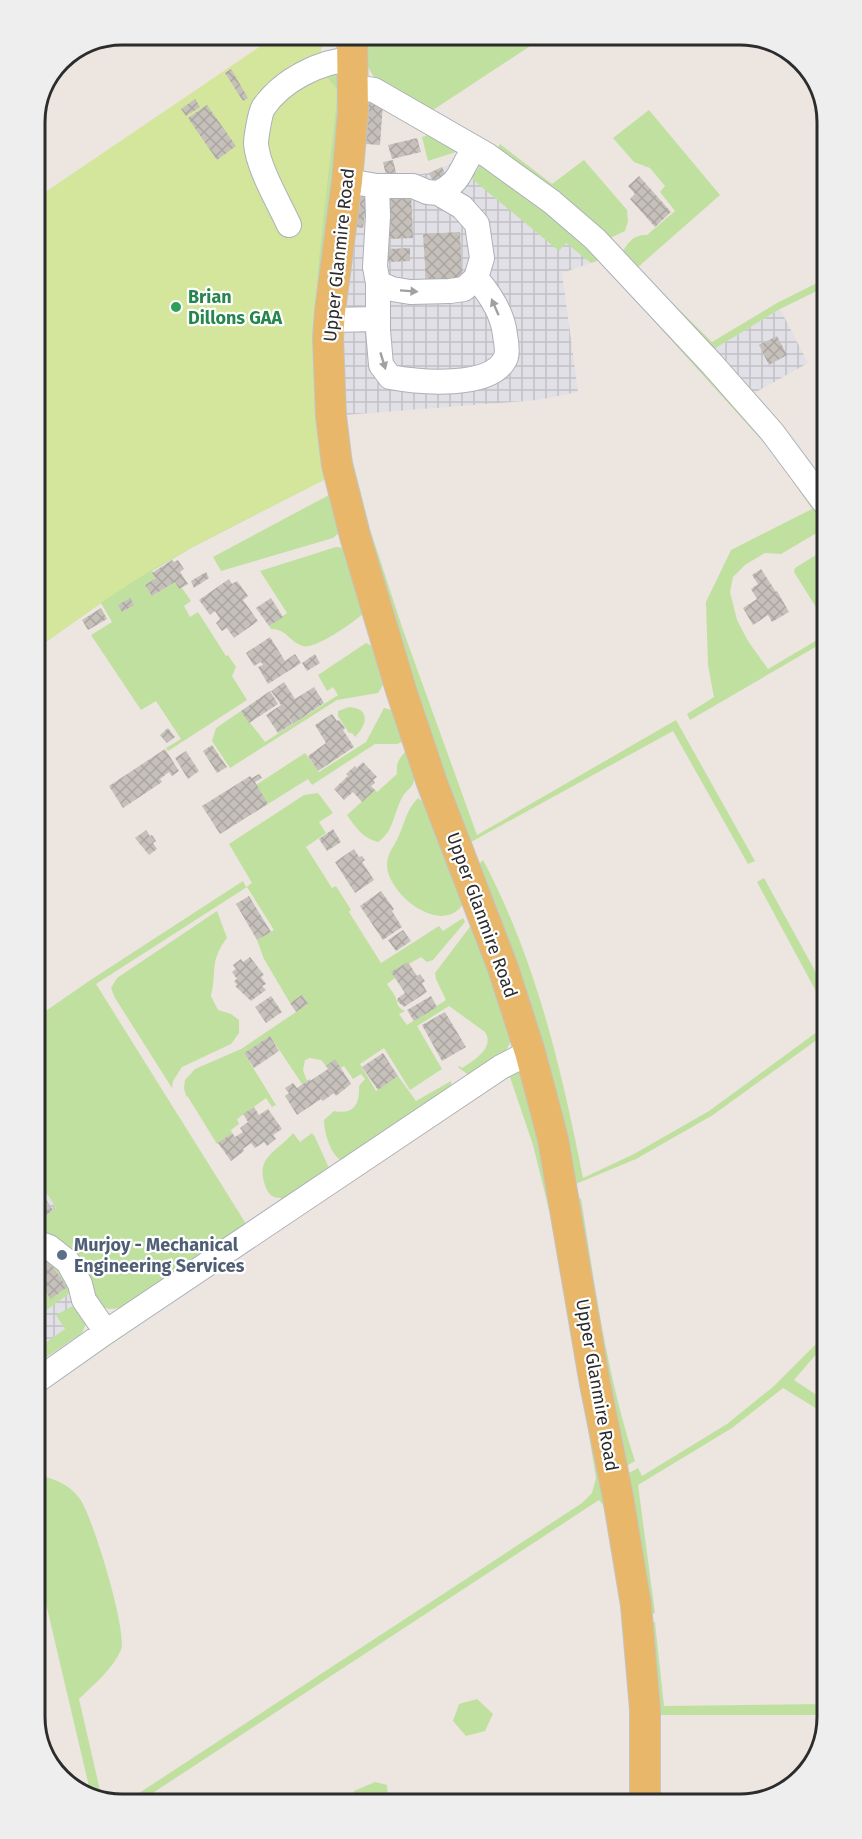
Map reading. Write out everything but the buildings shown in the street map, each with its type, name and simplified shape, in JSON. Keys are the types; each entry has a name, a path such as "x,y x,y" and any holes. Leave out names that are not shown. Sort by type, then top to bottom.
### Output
{"main road":[{"name":"Upper Glanmire Road","path":"353,60 353,112 329,320 328,375 334,444 341,483 355,536 400,690 421,752 503,968 530,1052 557,1159 595,1384 618,1497 636,1605 645,1709 645,1794"}],"street":[{"path":"289,225 262,166 256,143 262,110 280,89 306,73 337,60 353,60 374,90 433,122 515,174 552,202 609,252 765,424 817,492"},
{"path":"438,193 449,188 461,175 468,156 475,148"},
{"path":"346,181 377,186 413,186 427,192 438,193 462,207 477,224 482,258 476,278 464,289 410,292 392,289 378,283"},
{"path":"377,186 375,267 378,283 381,365 390,377 415,382 478,379 498,369 507,356 504,328 489,292 476,278"},
{"path":"329,320 378,319"},
{"path":"45,1375 105,1332 491,1073 530,1052"},
{"path":"45,1246 68,1262 80,1284 84,1300 105,1332"}],"shaded area":[{"path":"464,153 602,259 562,273 578,392 538,400 344,415 341,312 360,193 397,177 429,173 455,162"},
{"path":"780,309 808,363 749,396 709,352"},
{"name":"Murjoy - Mechanical Engineering Services","path":"45,1191 119,1308 110,1309 94,1302 82,1333 45,1358"}],"green space":[{"name":"Brian Dillons GAA","path":"262,45 322,45 321,65 326,76 338,90 322,235 314,345 315,406 324,480 157,567 109,597 45,643 45,192"},
{"path":"363,45 532,45 430,112 375,79 365,62"},
{"path":"331,70 339,75 341,96 330,192 331,476 193,547 152,571 156,578 145,585 152,596 175,582 179,589 182,588 191,601 184,606 190,617 198,612 226,656 228,655 236,667 232,676 247,700 168,751 166,748 181,739 156,701 141,710 91,635 112,622 101,603 45,643 45,629 285,105"},
{"path":"649,110 720,195 637,268 712,342 777,303 817,283 817,291 780,309 709,352 621,254 631,240 647,235 675,211 660,192 665,186 650,168 634,162 613,138"},
{"path":"437,132 462,150 428,161 422,137"},
{"path":"500,144 552,184 584,160 627,210 628,221 625,231 606,240 496,151"},
{"path":"475,161 580,233 817,500 813,509 817,513 817,533 781,554 765,553 745,565 733,577 730,592 737,620 748,641 768,669 817,640 817,646 690,720 687,714 714,697 708,665 706,602 731,550 812,509 776,456 599,260 591,263 566,243 559,251 472,179 479,167"},
{"path":"341,312 344,415 370,529 403,630 477,835 676,720 755,861 748,864 673,731 471,842 455,815 391,629 339,413"},
{"path":"329,495 337,497 340,532 333,538 221,571 213,557"},
{"path":"336,547 345,548 364,613 334,634 309,646 298,644 281,631 271,629 269,626 287,613 260,571"},
{"path":"817,554 817,609 794,572 795,568"},
{"path":"366,643 376,648 384,683 378,693 337,700 230,768 212,741 216,728 241,711 265,742 338,695 333,687 327,691 318,675"},
{"path":"349,707 361,710 365,718 355,737 349,733 338,716 338,711"},
{"path":"384,708 395,711 402,742 375,744 312,785 308,779 268,804 256,785 305,753 319,772 366,742"},
{"path":"405,752 413,769 413,783 400,802 391,827 378,842 364,835 347,815 397,774 398,762"},
{"path":"318,793 333,813 319,822 326,833 306,847 332,888 336,886 351,910 349,912 381,963 439,926 443,931 463,918 465,922 433,960 427,962 421,957 392,972 395,978 387,984 399,1006 405,1011 399,1014 407,1025 446,1000 435,973 472,924 512,1037 509,1045 501,1057 471,1077 458,1067 462,1068 482,1053 487,1038 485,1032 449,1006 417,1026 442,1069 410,1090 384,1048 360,1064 376,1091 398,1076 416,1101 451,1081 452,1091 344,1162 335,1155 329,1144 324,1120 334,1111 351,1110 354,1107 357,1103 359,1086 365,1079 361,1074 353,1079 344,1066 341,1068 335,1060 326,1066 321,1060 310,1058 305,1060 303,1070 307,1081 302,1084 270,1036 244,1053 276,1105 272,1107 266,1098 237,1119 239,1124 231,1130 232,1133 217,1144 186,1096 185,1080 195,1069 241,1049 308,1004 302,996 290,1003 264,959 257,940 274,930 247,887 96,984 248,1227 121,1311 119,1308 100,1307 45,1242 45,1216 56,1208 45,1190 45,1011 243,881 246,887 252,883 229,844 304,795"},
{"path":"418,798 424,803 466,899 459,909 448,915 425,912 413,905 395,886 389,875 388,856 409,811"},
{"path":"483,860 502,898 532,975 556,1055 583,1178 634,1154 709,1111 817,1032 817,1040 713,1115 636,1159 571,1186 479,864"},
{"path":"764,878 817,974 817,993 757,882"},
{"path":"217,911 227,938 216,960 211,996 218,1010 231,1014 239,1020 239,1033 231,1044 182,1067 173,1081 172,1088 111,988 117,978"},
{"path":"514,1070 524,1074 530,1081 562,1263 533,1145 510,1077 198,1284 45,1390 45,1381"},
{"path":"293,1133 300,1142 312,1133 329,1168 328,1174 283,1203 281,1198 274,1197 267,1190 263,1169 269,1156"},
{"path":"581,1198 609,1364 635,1461 625,1467 576,1200"},
{"path":"45,1253 52,1257 72,1290 45,1311 45,1290 51,1298 67,1286 46,1258"},
{"path":"77,1306 86,1324 82,1333 45,1358 45,1343 65,1329 56,1315"},
{"path":"817,1343 817,1353 794,1380 817,1395 817,1409 783,1388 732,1428 638,1485 655,1613 648,1615 627,1474 638,1468 642,1476 727,1424 774,1386"},
{"path":"582,1393 631,1626 631,1726 625,1635 611,1538 603,1505 599,1500 151,1794 138,1794 582,1503 592,1493 596,1478"},
{"path":"45,1476 67,1486 80,1499 85,1509 100,1549 122,1639 121,1650 108,1670 79,1699 100,1790 89,1786 45,1600"},
{"path":"655,1622 664,1706 817,1704 817,1715 653,1715 649,1623"},
{"path":"477,1699 493,1714 485,1731 466,1736 453,1721 459,1704"},
{"path":"375,1782 387,1785 388,1794 353,1794 354,1791"}],"place":[{"name":"Brian Dillons GAA","path":"176,307"},
{"name":"Murjoy - Mechanical Engineering Services","path":"62,1255"}]}
